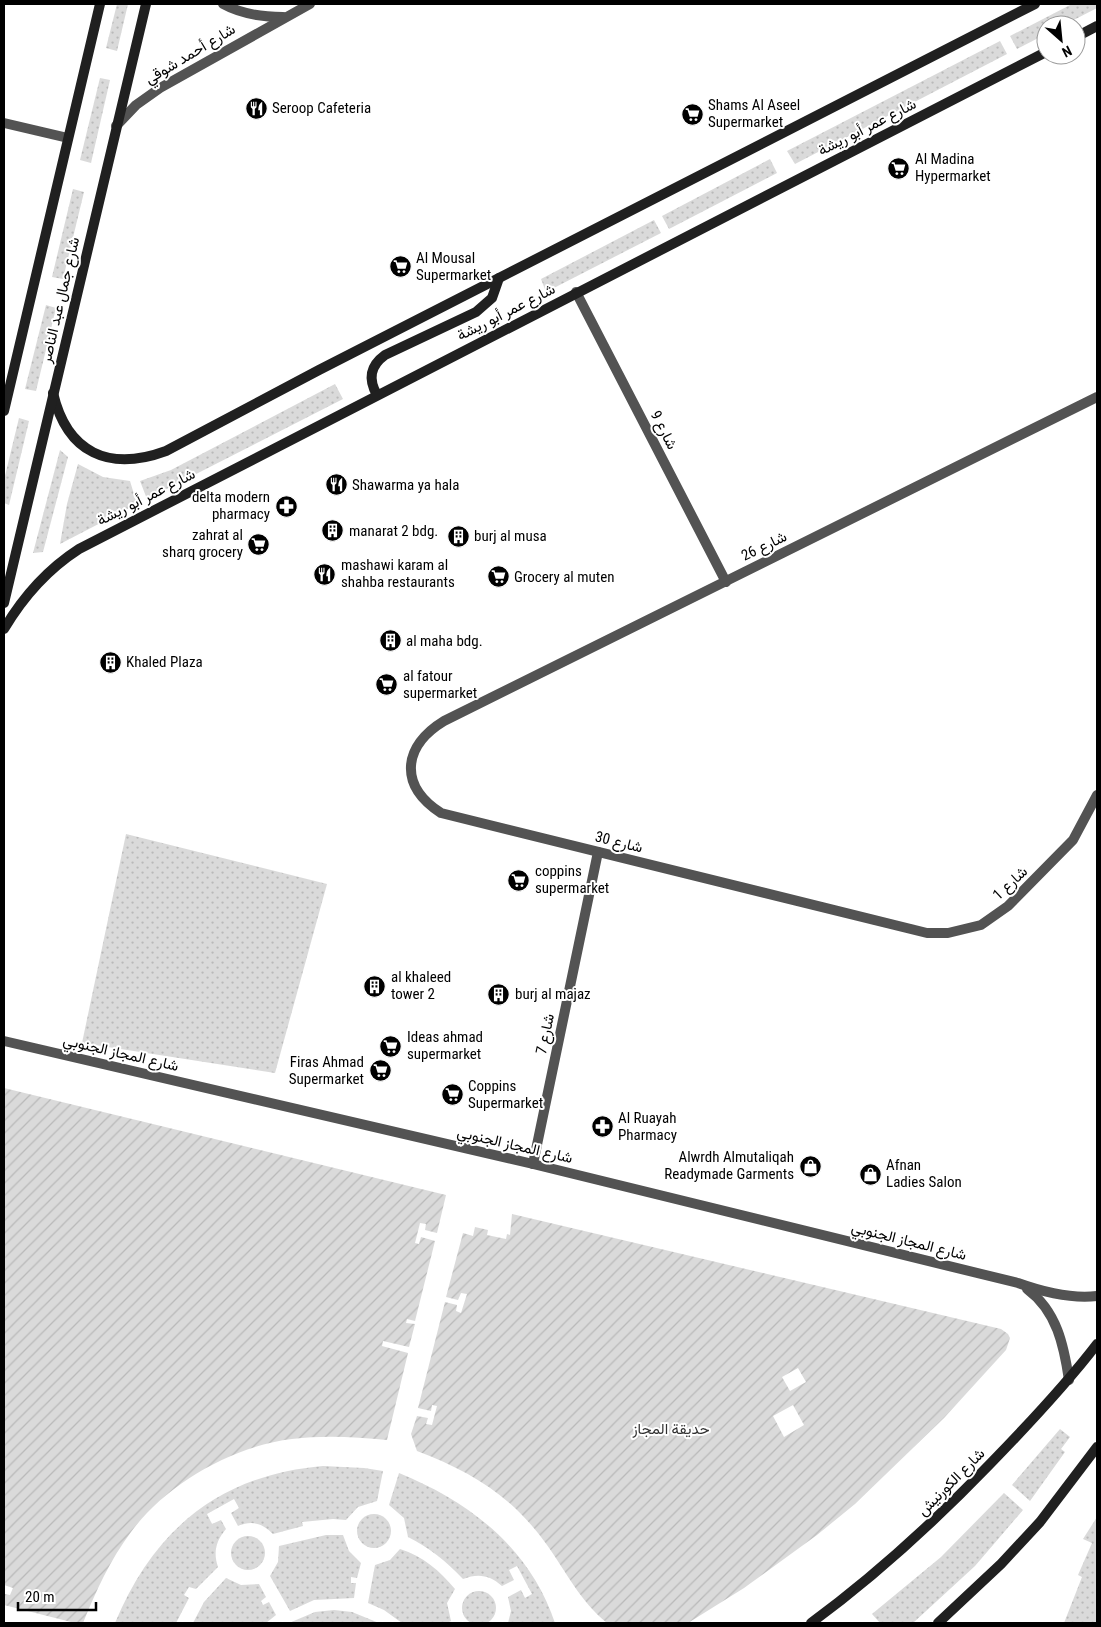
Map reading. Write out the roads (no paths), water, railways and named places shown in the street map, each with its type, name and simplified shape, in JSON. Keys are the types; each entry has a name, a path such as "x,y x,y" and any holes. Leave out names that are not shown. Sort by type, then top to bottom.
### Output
{"street":[{"name":"شارع جمال عبد الناصر","path":"4,410 100,4"},
{"name":"شارع جمال عبد الناصر","path":"4,603 146,4"},
{"name":"شارع أحمد شوقي","path":"223,4 244,13 264,17 284,17"},
{"name":"شارع أحمد شوقي","path":"116,126 136,105 160,88 310,4"},
{"path":"53,393 58,414 67,430 81,444 96,453 114,459 131,460 149,457 166,451 1034,4"},
{"name":"شارع عمر أبو ريشة","path":"4,629 23,600 59,562 79,549 1036,57"},
{"path":"4,123 68,138"},
{"path":"377,395 372,387 371,378 377,361 385,355 476,312 492,298 499,278"},
{"name":"شارع 9","path":"576,292 726,582"},
{"name":"شارع 26","path":"444,720 1097,397"},
{"name":"شارع 30","path":"444,720 421,738 412,758 412,779 417,793 426,804 441,813 906,929"},
{"name":"شارع 1","path":"906,929 927,933 948,933 980,925 995,916 1008,906 1073,840 1097,795"},
{"name":"شارع 7","path":"533,1164 598,852"},
{"name":"شارع المجاز الجنوبي","path":"4,1042 533,1164 1018,1283 1054,1294 1097,1296"},
{"name":"شارع المجاز الجنوبي","path":"1018,1283 1040,1300 1056,1324 1066,1355 1069,1380"},
{"name":"شارع الكورنيش","path":"811,1623 892,1560 936,1520 1069,1380 1097,1344"},
{"path":"938,1623 1001,1564 1040,1522 1097,1447"}],"place":[{"name":"Seroop Cafeteria","path":"256,108"},
{"name":"Shams Al Aseel Supermarket","path":"692,114"},
{"name":"Al Madina Hypermarket","path":"899,168"},
{"name":"Al Mousal Supermarket","path":"400,267"},
{"name":"Shawarma ya hala","path":"336,485"},
{"name":"delta modern pharmacy","path":"286,506"},
{"name":"manarat 2 bdg.","path":"333,531"},
{"name":"burj al musa","path":"458,536"},
{"name":"zahrat al sharq grocery","path":"259,544"},
{"name":"mashawi karam al shahba restaurants","path":"325,574"},
{"name":"Grocery al muten","path":"498,577"},
{"name":"al maha bdg.","path":"390,641"},
{"name":"Khaled Plaza","path":"110,662"},
{"name":"al fatour supermarket","path":"387,685"},
{"name":"coppins supermarket","path":"519,880"},
{"name":"al khaleed tower 2","path":"375,986"},
{"name":"burj al majaz","path":"499,994"},
{"name":"Ideas ahmad supermarket","path":"391,1046"},
{"name":"Firas Ahmad Supermarket","path":"380,1071"},
{"name":"Coppins Supermarket","path":"452,1095"},
{"name":"Al Ruayah Pharmacy","path":"602,1127"},
{"name":"Alwrdh Almutaliqah Readymade Garments","path":"810,1166"},
{"name":"Afnan Ladies Salon","path":"870,1174"}],"park label":[{"name":"حديقة المجاز","path":"671,1429"}]}
